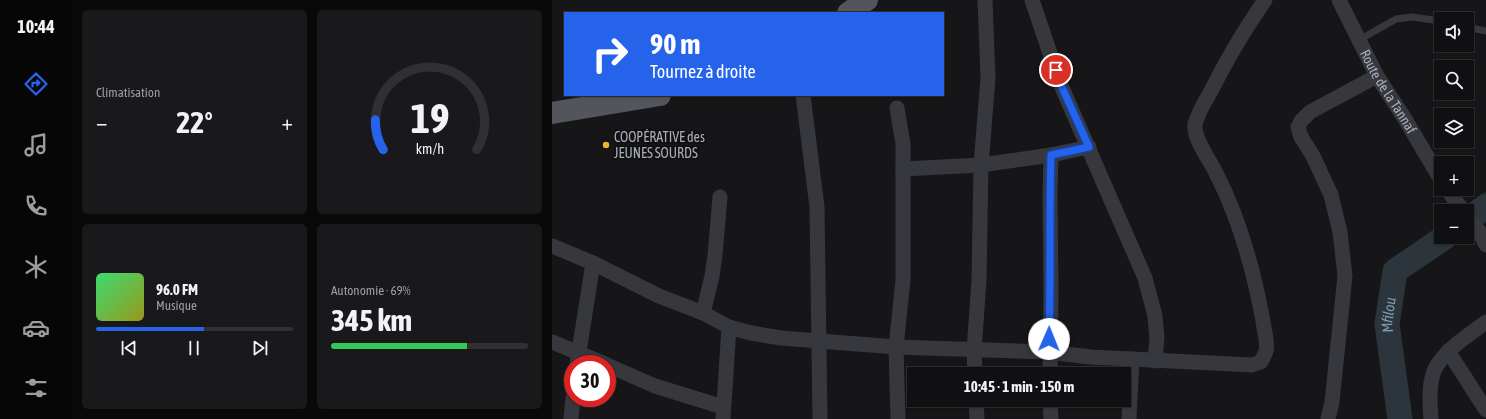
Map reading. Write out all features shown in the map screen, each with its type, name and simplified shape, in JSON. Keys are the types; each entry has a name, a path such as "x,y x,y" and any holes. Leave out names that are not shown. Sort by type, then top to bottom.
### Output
{"main road":[{"path":"849,12 867,0"},
{"path":"552,113 654,96"}],"street":[{"path":"975,367 974,351 979,280 981,165 988,78 985,0"},
{"path":"1032,0 1060,83 1145,278 1155,316 1157,338 1155,361"},
{"path":"552,246 593,263 659,296 703,313 729,327 751,333 782,338 896,347 974,351 1049,352 1091,358 1252,365 1261,362 1266,351 1265,334 1259,300 1245,247 1230,203 1195,132 1195,124 1201,109 1223,67 1245,29 1265,0"},
{"name":"Route de la Tannaf","path":"1339,0 1377,76 1406,119 1434,168"},
{"path":"1328,419 1332,402 1345,276 1340,232 1331,195 1313,156 1301,137 1298,127 1301,121 1310,112 1377,76"},
{"path":"803,96 817,207 820,419"},
{"path":"897,108 903,144 903,280 896,347 898,419"},
{"path":"903,169 981,165 1051,155 1089,147"},
{"path":"1050,367 1051,155"},
{"path":"703,313 712,276 720,197"},
{"path":"1474,225 1486,245"},
{"path":"578,355 593,263"},
{"path":"1431,419 1430,390 1435,368 1448,351 1486,322"},
{"path":"616,368 723,413 729,327"},
{"path":"552,342 573,355"},
{"path":"1448,351 1486,410"},
{"path":"1129,419 1132,360"},
{"path":"571,419 572,407"},
{"path":"976,407 977,419"},
{"path":"1050,407 1051,419"}],"lane":[{"path":"1359,40 1396,19 1412,17 1434,20"},
{"path":"1474,28 1486,31"}],"shaded area":[{"path":"1486,191 1486,216 1481,220 1474,209 1474,204 1471,204"}],"waterway":[{"name":"Mfilou","path":"1474,215 1486,206"},
{"name":"Mfilou","path":"1400,419 1387,324 1395,271 1435,244"}],"place":[{"name":"COOPÉRATIVE des JEUNES SOURDS","path":"606,145"}],"route":[{"path":"1049,339 1051,287 1051,155 1089,147 1060,83 1056,70"}]}
